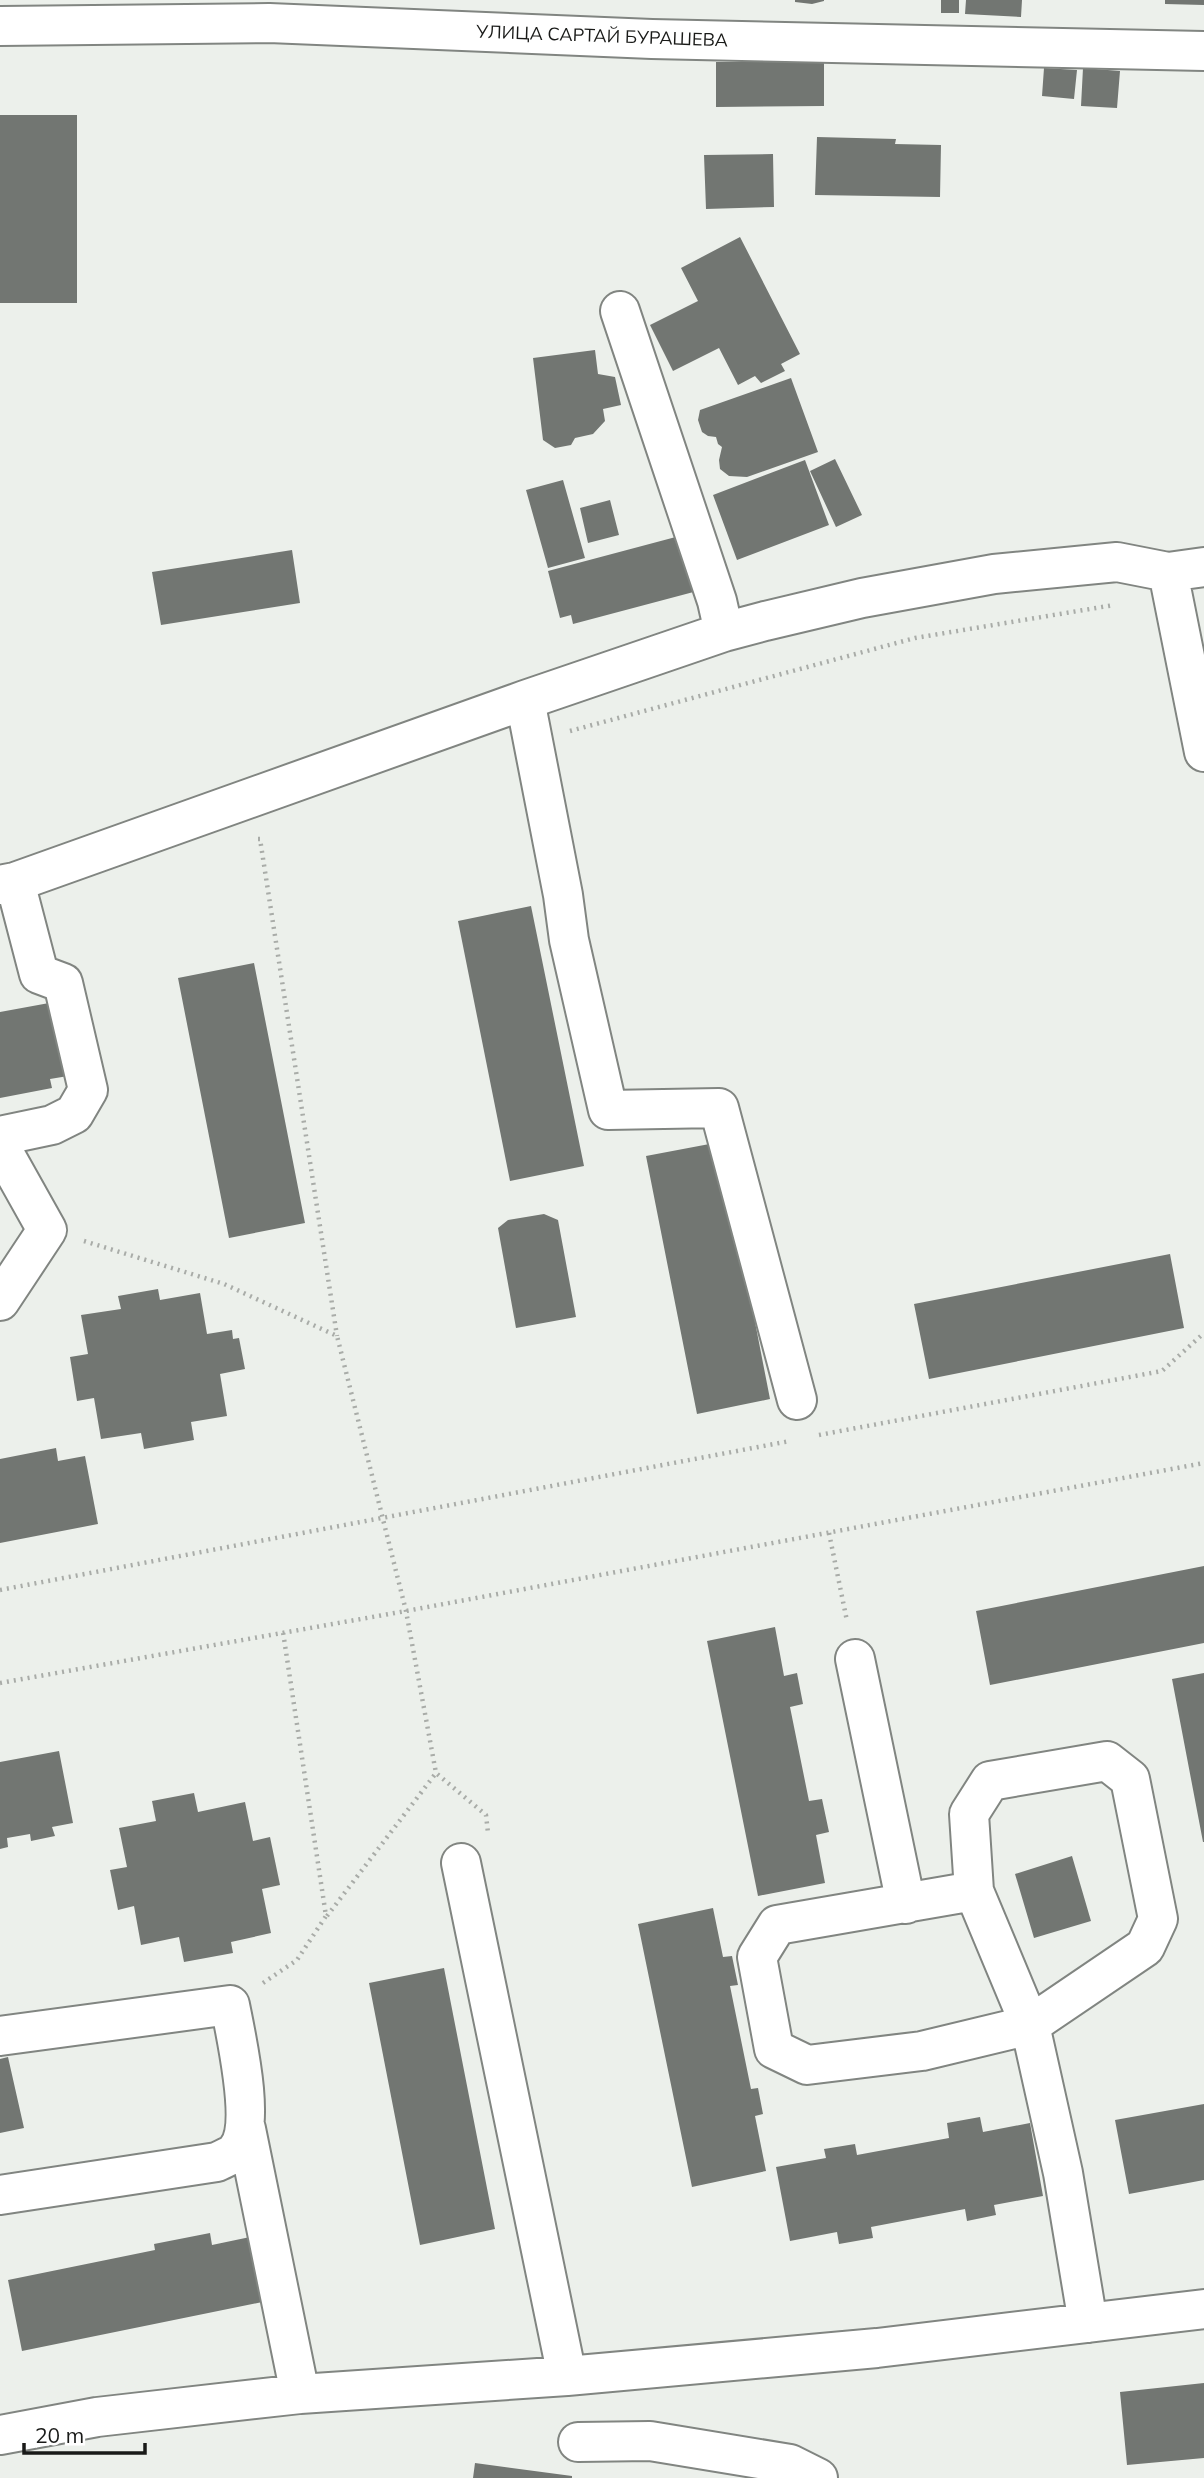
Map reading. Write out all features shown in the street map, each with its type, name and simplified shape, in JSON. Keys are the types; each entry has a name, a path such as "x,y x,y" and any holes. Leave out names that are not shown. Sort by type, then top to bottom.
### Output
{"street":[{"name":"УЛИЦА САРТАЙ БУРАШЕВА","path":"0,26 270,11 652,39 1204,51"},
{"path":"620,311 717,601 724,632"},
{"path":"0,1136 52,1125 74,1114 88,1090 63,983 39,974 7,883 724,632 862,598 993,574 1117,562 1182,578 1204,751"},
{"path":"524,700 563,895 569,940 608,1110 719,1108 797,1400"},
{"path":"0,1146 47,1230 0,1301"},
{"path":"855,1659 906,1904"},
{"path":"974,1891 777,1925 757,1956 774,2049 807,2064 922,2051 1030,2025 1145,1947 1158,1919 1130,1779 1107,1761 990,1782 969,1815 974,1891 1030,2025 1063,2173 1088,2323"},
{"path":"461,1863 567,2376"},
{"path":"0,2036 230,2004 242,2072 246,2129 300,2394"},
{"path":"0,2195 216,2162 236,2151 246,2129"},
{"path":"0,2435 97,2417 300,2394 567,2376 877,2348 1204,2309"},
{"path":"578,2442 650,2441 790,2464 818,2478"}],"path":[{"path":"533,741 915,638 1182,578"},
{"path":"247,842 260,839 337,1336 406,1611 436,1773 486,1815 490,1857 461,1863"},
{"path":"47,1230 224,1284 337,1336"},
{"path":"819,1435 1162,1371 1204,1333"},
{"path":"0,1590 792,1440"},
{"path":"0,1683 1204,1464"},
{"path":"829,1533 855,1659"},
{"path":"283,1633 326,1916"},
{"path":"230,2004 296,1960 326,1916 436,1773"}],"building":[{"path":"795,0 824,0 824,1 812,4"},
{"path":"941,0 959,0 959,13 941,13"},
{"path":"966,0 1022,0 1021,17 965,14"},
{"path":"1165,0 1204,0 1204,5 1165,4"},
{"path":"716,62 824,62 824,106 716,107"},
{"path":"1044,68 1077,70 1074,99 1042,96"},
{"path":"1083,68 1120,71 1117,108 1081,106"},
{"path":"0,115 77,115 77,303 0,303"},
{"path":"817,137 896,139 895,144 941,145 940,197 815,195"},
{"path":"773,154 774,207 706,209 704,155"},
{"path":"740,237 800,354 781,364 785,371 761,383 755,376 738,385 719,348 673,371 650,325 698,301 681,268"},
{"path":"595,350 598,374 615,377 621,405 603,409 605,421 593,434 575,438 571,445 555,448 543,440 533,358"},
{"path":"791,378 818,452 747,477 729,476 720,469 722,447 716,437 702,432 698,420 700,410"},
{"path":"835,459 862,515 836,527 810,471"},
{"path":"805,460 829,525 737,560 713,495"},
{"path":"563,480 585,558 548,568 526,490"},
{"path":"610,500 619,535 588,543 580,508"},
{"path":"687,534 701,590 573,624 571,615 560,618 548,571"},
{"path":"292,550 300,603 161,625 152,572"},
{"path":"531,906 584,1166 510,1181 458,921"},
{"path":"254,963 305,1223 229,1238 178,978"},
{"path":"60,1001 74,1075 50,1079 52,1088 0,1098 0,1012"},
{"path":"720,1142 770,1399 697,1414 646,1156"},
{"path":"544,1214 558,1220 576,1317 516,1328 498,1228 508,1220"},
{"path":"1170,1254 1184,1328 929,1379 914,1304"},
{"path":"158,1289 160,1300 200,1293 207,1334 232,1330 233,1339 239,1338 245,1369 220,1374 227,1416 191,1422 194,1440 144,1449 141,1433 101,1439 94,1398 77,1401 70,1357 88,1354 81,1315 121,1309 118,1296"},
{"path":"56,1448 58,1461 85,1456 98,1524 0,1543 0,1459"},
{"path":"1204,1566 1204,1643 990,1685 976,1611"},
{"path":"775,1627 784,1676 797,1673 803,1704 790,1707 809,1801 822,1799 829,1832 816,1835 825,1883 758,1896 707,1641"},
{"path":"1204,1673 1204,1842 1203,1842 1172,1679"},
{"path":"59,1751 73,1823 52,1827 55,1836 31,1841 30,1834 7,1838 8,1847 0,1849 0,1762"},
{"path":"194,1793 198,1812 245,1802 253,1841 270,1837 280,1885 262,1889 271,1933 231,1942 233,1953 184,1962 179,1937 141,1945 134,1906 118,1910 110,1870 127,1867 119,1828 156,1821 152,1801"},
{"path":"1072,1856 1091,1921 1034,1938 1015,1874"},
{"path":"713,1908 723,1957 732,1956 738,1985 730,1986 751,2089 758,2088 763,2114 755,2116 766,2171 692,2187 638,1924"},
{"path":"444,1968 495,2229 420,2245 369,1983"},
{"path":"8,2057 24,2128 0,2133 0,2059"},
{"path":"1204,2104 1204,2180 1129,2194 1115,2120"},
{"path":"980,2117 983,2132 1030,2123 1043,2196 994,2205 996,2215 967,2221 965,2209 871,2227 873,2238 839,2244 837,2232 790,2241 776,2167 826,2158 824,2149 855,2144 857,2155 949,2138 947,2123"},
{"path":"210,2233 212,2245 259,2235 272,2300 22,2351 8,2280 155,2250 154,2244"},
{"path":"1204,2383 1204,2458 1127,2465 1120,2392"},
{"path":"475,2463 572,2476 572,2478 473,2478"}]}
